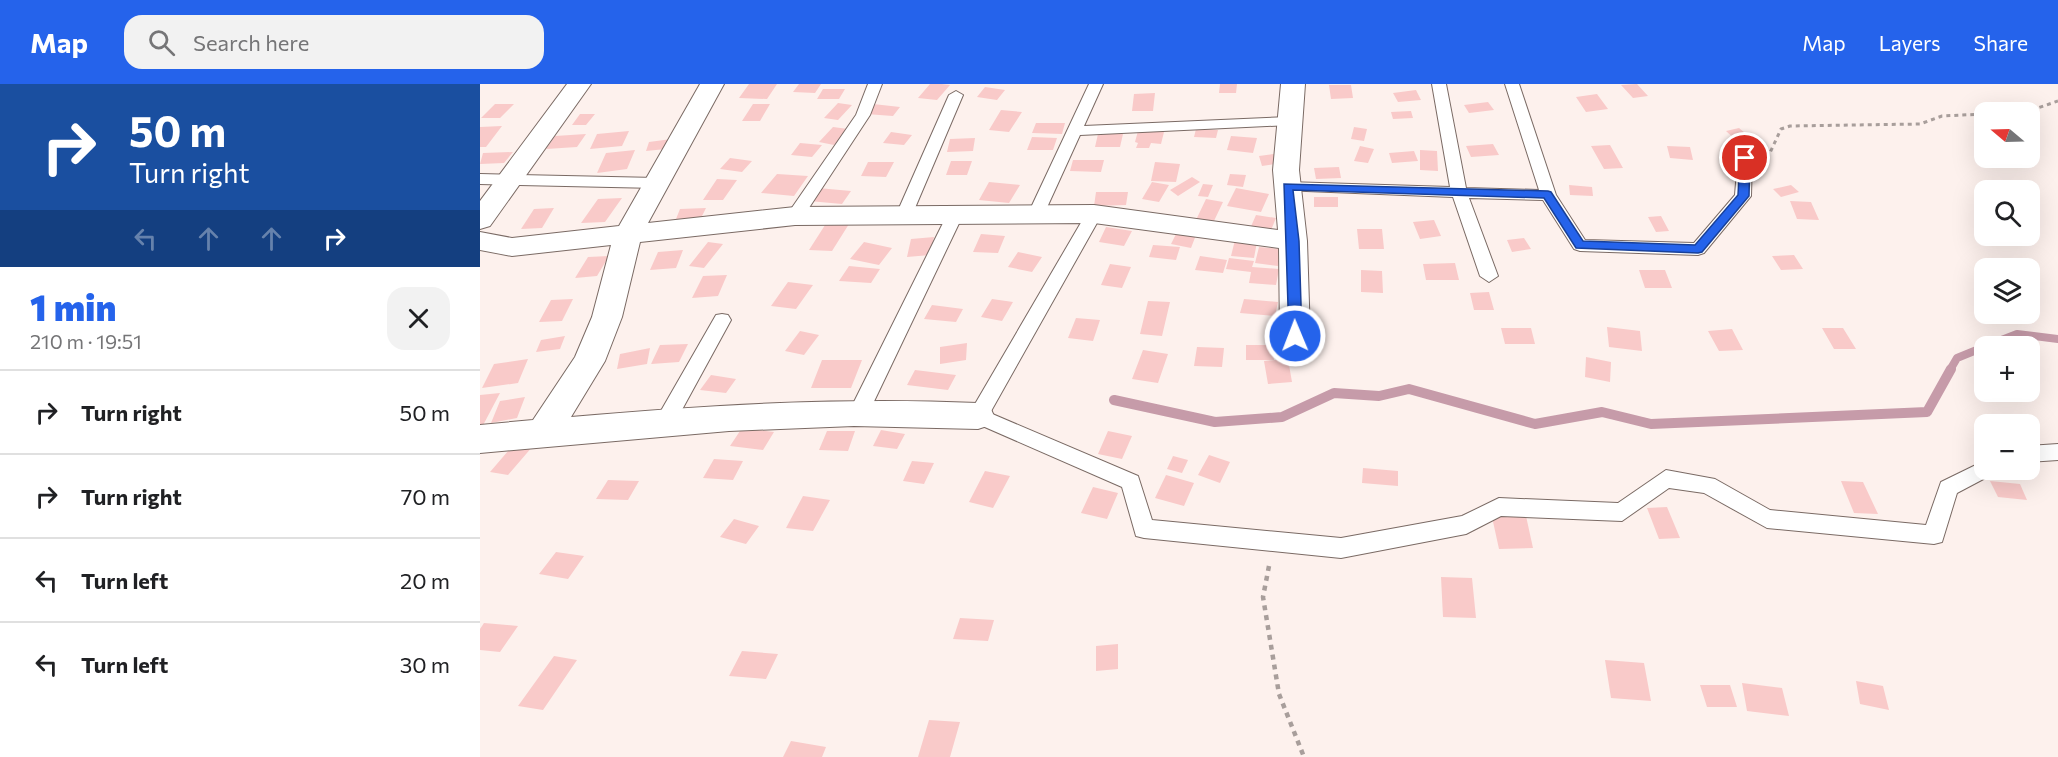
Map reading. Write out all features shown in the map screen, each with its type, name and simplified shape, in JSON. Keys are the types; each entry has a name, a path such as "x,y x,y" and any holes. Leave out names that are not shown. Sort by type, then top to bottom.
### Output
{"street":[{"path":"480,220 579,84"},
{"path":"543,433 589,361 607,317 628,235 712,84"},
{"path":"1293,84 1286,170 1293,241 1295,336"},
{"path":"480,241 512,247 795,216 1094,214 1293,241"},
{"path":"480,439 730,416 915,412 978,416"}],"lane":[{"path":"795,216 863,115 875,84"},
{"path":"1036,214 1096,84"},
{"path":"1439,84 1459,192 1489,276"},
{"path":"1512,84 1548,195 1580,245 1698,249 1743,196 1745,158"},
{"path":"904,215 956,95"},
{"path":"1074,131 1290,121"},
{"path":"480,179 657,183"},
{"path":"1287,187 1548,195"},
{"path":"1094,214 978,416 1131,482 1144,529 1341,548 1466,525 1499,507 1622,512 1666,479 1708,485 1767,519 1934,535 1948,488 1974,474"},
{"path":"858,414 955,215"},
{"path":"665,422 722,321"},
{"path":"2040,453 2058,452"}],"path":[{"path":"2040,107 2058,101"},
{"path":"1745,158 1769,155 1781,129 1790,126 1920,124 1931,117 1945,118 1974,113"},
{"path":"1273,541 1263,597 1279,694 1304,757"}],"building":[{"path":"749,84 777,84 767,99 739,98"},
{"path":"799,84 821,84 815,93 793,92"},
{"path":"930,84 950,85 937,100 918,98"},
{"path":"1220,84 1237,84 1236,93 1219,93"},
{"path":"1637,84 1648,96 1633,98 1621,85"},
{"path":"1329,85 1351,85 1353,98 1331,99"},
{"path":"985,87 1005,90 997,100 977,97"},
{"path":"823,89 845,89 839,99 817,99"},
{"path":"1416,90 1421,100 1398,102 1393,93"},
{"path":"1155,93 1153,111 1132,111 1134,94"},
{"path":"1597,94 1608,109 1586,112 1576,97"},
{"path":"1488,102 1494,110 1469,113 1464,105"},
{"path":"838,103 852,105 838,120 824,118"},
{"path":"495,104 514,104 500,118 481,118"},
{"path":"753,104 770,104 760,121 742,121"},
{"path":"873,104 900,107 893,116 866,114"},
{"path":"1001,110 1022,112 1009,132 989,130"},
{"path":"1411,111 1413,118 1393,119 1391,112"},
{"path":"580,114 595,114 586,125 572,125"},
{"path":"1036,123 1065,123 1062,134 1032,133"},
{"path":"502,126 486,147 480,147 480,127"},
{"path":"833,127 848,129 834,145 819,142"},
{"path":"1354,127 1367,129 1364,141 1351,139"},
{"path":"1739,128 1751,138 1738,142 1726,131"},
{"path":"1196,129 1218,130 1216,138 1194,137"},
{"path":"629,131 622,146 590,149 597,134"},
{"path":"1138,131 1164,132 1161,144 1151,143 1149,148 1136,148"},
{"path":"891,132 912,135 904,145 883,143"},
{"path":"586,134 577,147 546,149 555,136"},
{"path":"1098,134 1123,134 1120,147 1095,147"},
{"path":"1231,136 1257,138 1253,153 1227,150"},
{"path":"1032,137 1057,138 1053,150 1027,150"},
{"path":"679,138 676,148 646,151 649,142"},
{"path":"975,138 973,151 947,152 950,139"},
{"path":"800,143 822,145 812,157 791,155"},
{"path":"1493,144 1499,155 1471,157 1466,146"},
{"path":"1610,145 1623,168 1604,169 1591,146"},
{"path":"1360,146 1374,149 1368,163 1354,161"},
{"path":"1667,146 1690,147 1693,160 1670,158"},
{"path":"635,150 627,169 597,173 606,153"},
{"path":"1420,150 1437,151 1438,171 1420,170"},
{"path":"1414,151 1418,161 1392,163 1389,153"},
{"path":"513,152 504,163 480,164 483,153"},
{"path":"1280,153 1283,163 1262,166 1259,156"},
{"path":"730,158 752,161 742,172 720,169"},
{"path":"1073,160 1104,160 1101,172 1070,171"},
{"path":"951,161 972,161 967,175 946,175"},
{"path":"868,162 894,162 886,177 861,176"},
{"path":"1155,162 1180,164 1176,182 1151,181"},
{"path":"1339,167 1341,178 1316,179 1314,168"},
{"path":"777,174 808,176 794,196 761,193"},
{"path":"1230,174 1246,175 1243,187 1227,185"},
{"path":"1192,177 1200,182 1178,196 1170,190"},
{"path":"717,179 737,180 723,200 703,200"},
{"path":"989,182 1020,185 1009,203 979,200"},
{"path":"1152,182 1169,185 1159,202 1142,199"},
{"path":"1203,184 1213,185 1208,197 1198,196"},
{"path":"1569,185 1592,187 1593,196 1570,195"},
{"path":"1791,185 1799,192 1781,197 1773,189"},
{"path":"818,188 851,191 842,204 809,201"},
{"path":"1236,188 1269,194 1261,212 1227,206"},
{"path":"1096,192 1128,192 1126,205 1094,206"},
{"path":"1314,197 1338,197 1338,207 1314,207"},
{"path":"622,198 605,222 581,223 598,199"},
{"path":"1206,199 1223,202 1213,223 1196,220"},
{"path":"1790,201 1811,202 1819,220 1797,219"},
{"path":"554,208 542,228 521,229 534,209"},
{"path":"706,208 701,218 676,219 680,209"},
{"path":"1256,215 1276,218 1269,235 1249,231"},
{"path":"1661,216 1669,231 1656,232 1648,217"},
{"path":"1434,220 1441,236 1420,239 1413,222"},
{"path":"827,222 849,224 832,251 809,250"},
{"path":"1106,227 1132,231 1124,246 1099,242"},
{"path":"1357,229 1382,229 1384,249 1359,249"},
{"path":"1177,232 1196,235 1191,248 1171,244"},
{"path":"981,234 1005,236 998,253 973,252"},
{"path":"934,237 930,255 907,257 911,239"},
{"path":"1524,238 1531,249 1512,252 1507,240"},
{"path":"1235,240 1257,242 1254,258 1231,256"},
{"path":"708,242 723,244 704,268 689,266"},
{"path":"864,242 892,248 879,265 850,259"},
{"path":"1153,245 1180,247 1176,260 1149,257"},
{"path":"1259,247 1282,249 1278,266 1255,263"},
{"path":"683,250 676,268 650,270 658,252"},
{"path":"1018,252 1042,257 1032,272 1008,267"},
{"path":"1794,255 1803,269 1781,270 1772,256"},
{"path":"609,256 597,276 575,278 588,257"},
{"path":"1200,256 1227,260 1223,273 1195,270"},
{"path":"1229,258 1254,261 1252,267 1279,269 1276,285 1249,283 1251,272 1226,269"},
{"path":"1455,263 1459,280 1426,280 1423,264"},
{"path":"1110,264 1131,267 1122,288 1101,285"},
{"path":"849,266 880,269 871,283 839,281"},
{"path":"1361,270 1382,271 1383,293 1361,292"},
{"path":"1639,270 1665,270 1672,288 1645,288"},
{"path":"727,275 718,296 692,298 703,276"},
{"path":"788,282 813,285 796,309 771,306"},
{"path":"1489,292 1494,310 1474,310 1470,293"},
{"path":"573,299 562,321 539,322 551,300"},
{"path":"992,299 1013,302 1002,321 981,317"},
{"path":"1244,299 1278,302 1275,316 1240,313"},
{"path":"1148,301 1170,302 1162,336 1140,334"},
{"path":"932,305 963,309 956,322 924,319"},
{"path":"1076,318 1100,320 1093,341 1068,338"},
{"path":"1607,327 1640,331 1642,351 1609,347"},
{"path":"1501,328 1531,328 1535,344 1505,344"},
{"path":"1822,328 1843,328 1856,349 1834,349"},
{"path":"1732,329 1743,350 1719,351 1708,331"},
{"path":"800,331 819,335 804,355 785,351"},
{"path":"565,336 560,349 536,352 541,340"},
{"path":"967,343 966,360 940,364 940,347"},
{"path":"688,344 679,362 651,364 660,345"},
{"path":"1246,345 1273,345 1274,360 1246,360"},
{"path":"1197,347 1224,348 1222,367 1194,366"},
{"path":"650,348 647,364 617,369 620,354"},
{"path":"1143,350 1168,354 1158,383 1132,379"},
{"path":"1586,357 1611,362 1610,382 1585,377"},
{"path":"528,359 518,383 482,388 494,364"},
{"path":"1288,359 1292,382 1268,384 1264,361"},
{"path":"822,360 862,360 851,388 811,388"},
{"path":"915,370 956,375 948,390 907,385"},
{"path":"711,375 736,379 726,393 700,390"},
{"path":"500,393 480,431 480,395"},
{"path":"525,397 517,418 491,423 500,401"},
{"path":"742,428 774,432 763,450 730,446"},
{"path":"881,430 905,434 897,449 873,446"},
{"path":"827,431 855,431 848,451 819,450"},
{"path":"1108,431 1132,436 1122,459 1098,454"},
{"path":"515,443 533,446 508,475 490,472"},
{"path":"1209,455 1230,462 1220,483 1198,475"},
{"path":"1173,456 1188,460 1182,473 1167,469"},
{"path":"714,459 743,461 733,480 703,478"},
{"path":"912,461 934,463 924,484 903,481"},
{"path":"1363,468 1398,471 1398,486 1362,483"},
{"path":"985,471 1010,476 993,508 969,502"},
{"path":"1166,475 1194,483 1184,506 1155,498"},
{"path":"608,480 639,481 628,500 596,499"},
{"path":"1841,481 1863,482 1878,514 1854,513"},
{"path":"1990,481 2020,484 2027,500 1998,497"},
{"path":"1093,487 1118,493 1107,519 1081,513"},
{"path":"803,496 830,500 813,531 786,528"},
{"path":"1667,507 1680,538 1659,539 1647,508"},
{"path":"1526,516 1533,548 1499,549 1492,517"},
{"path":"734,519 759,526 746,544 720,537"},
{"path":"556,552 584,556 568,579 539,574"},
{"path":"1441,577 1472,578 1476,618 1443,617"},
{"path":"960,618 994,620 988,641 953,639"},
{"path":"484,623 518,626 500,652 480,650 480,629"},
{"path":"1118,644 1118,669 1096,671 1096,646"},
{"path":"742,651 778,654 766,679 729,676"},
{"path":"554,656 577,660 543,710 518,706"},
{"path":"1605,660 1644,663 1651,701 1611,698"},
{"path":"1856,681 1883,686 1889,710 1860,704"},
{"path":"1742,683 1782,688 1789,716 1747,711"},
{"path":"1700,685 1730,685 1737,707 1707,707"},
{"path":"929,720 960,722 950,757 918,757"},
{"path":"791,741 826,747 822,757 783,757"}],"waterway":[{"path":"2012,336 2017,334 2033,336"},
{"path":"2040,337 2058,339"},
{"path":"1950,370 1957,358 1974,351"},
{"path":"1114,400 1215,422 1282,417 1334,393 1379,396 1409,389 1535,424 1602,412 1651,424 1927,412 1951,369"}],"route":[{"path":"1295,336 1293,241 1287,187 1548,195 1580,245 1698,249 1743,196 1745,158"}]}
